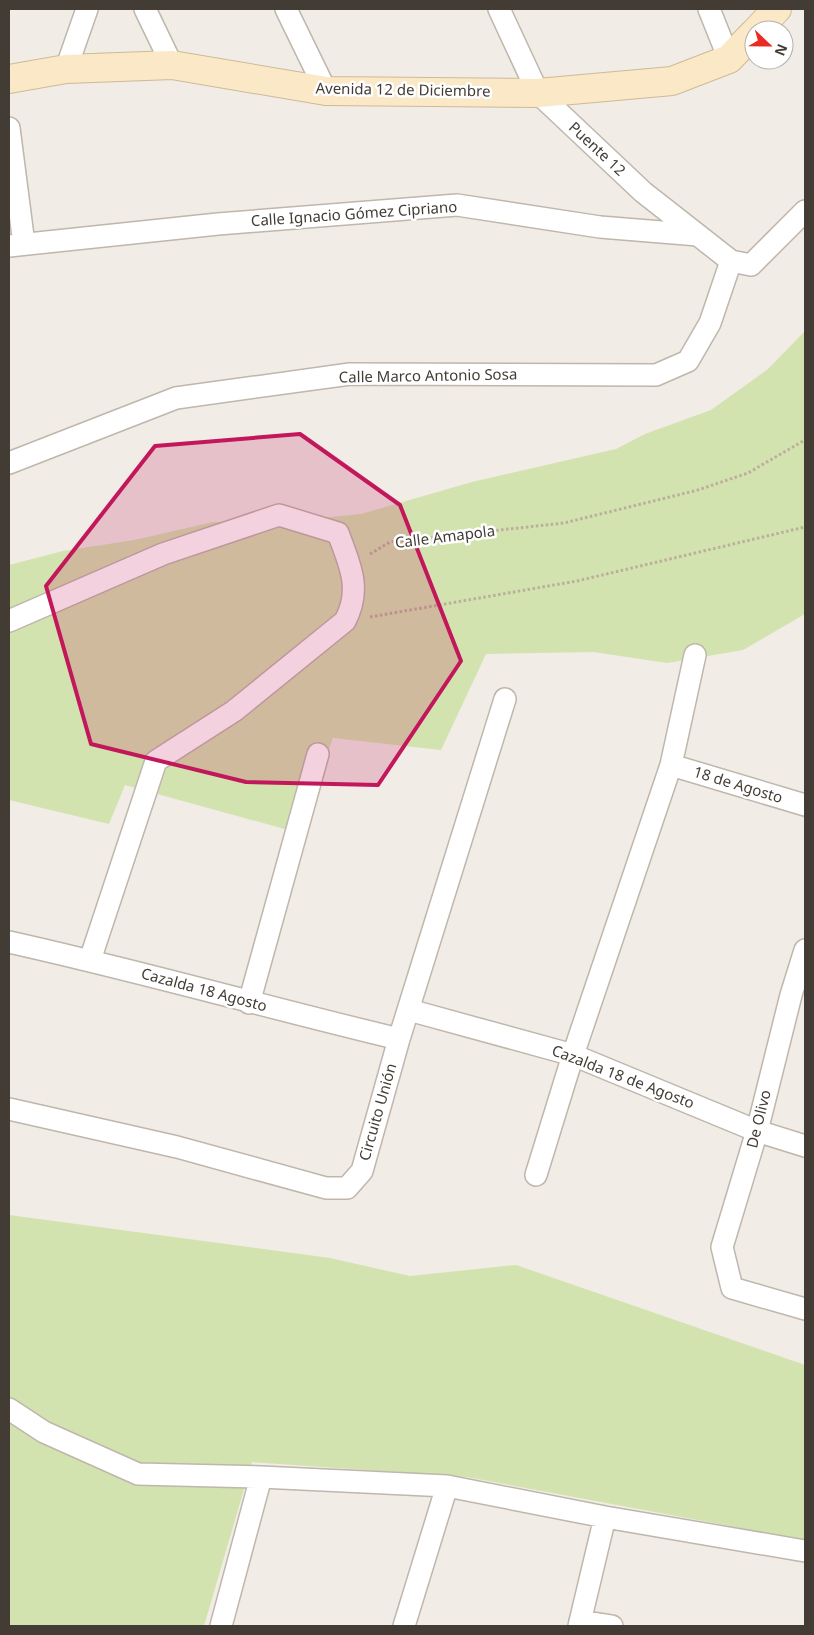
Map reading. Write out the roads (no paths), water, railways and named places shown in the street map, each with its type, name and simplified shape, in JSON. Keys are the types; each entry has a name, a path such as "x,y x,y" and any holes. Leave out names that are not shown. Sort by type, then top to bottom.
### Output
{"street":[{"path":"66,69 88,9"},
{"path":"145,9 172,65"},
{"path":"286,9 326,90"},
{"name":"Puente 12","path":"499,9 538,93 643,192 731,261"},
{"path":"709,9 729,59"},
{"path":"767,20 777,9"},
{"name":"Avenida 12 de Diciembre","path":"9,79 66,69 172,65 326,90 538,93 672,81 729,59 744,43"},
{"path":"9,128 16,245"},
{"name":"Calle Ignacio Gómez Cipriano","path":"16,245 218,224 457,205 600,227 698,235"},
{"path":"731,261 751,265 805,211"},
{"name":"Calle Marco Antonio Sosa","path":"9,463 176,398 331,376 350,374 656,375 688,361 710,323 731,261"},
{"path":"9,622 163,554 279,515 338,533 351,567 354,588 353,606 345,621 234,712 156,761 90,960"},
{"path":"536,1175 573,1055 670,765 695,655"},
{"name":"Circuito Unión","path":"9,1109 177,1146 326,1188 347,1188 362,1171 399,1039 505,699"},
{"path":"249,1003 318,754"},
{"name":"18 de Agosto","path":"670,765 805,805"},
{"name":"Cazalda 18 Agosto","path":"9,942 90,960 249,1003 399,1039"},
{"name":"De Olivo","path":"805,950 798,997 722,1247 732,1288 805,1308"},
{"name":"Cazalda 18 de Agosto","path":"409,1010 573,1055 757,1131 805,1146"},
{"path":"9,1409 44,1432 138,1474 261,1477 447,1486 605,1517 805,1551"},
{"path":"222,1626 261,1477"},
{"path":"404,1626 447,1486"},
{"path":"605,1517 579,1624 612,1626"}]}
